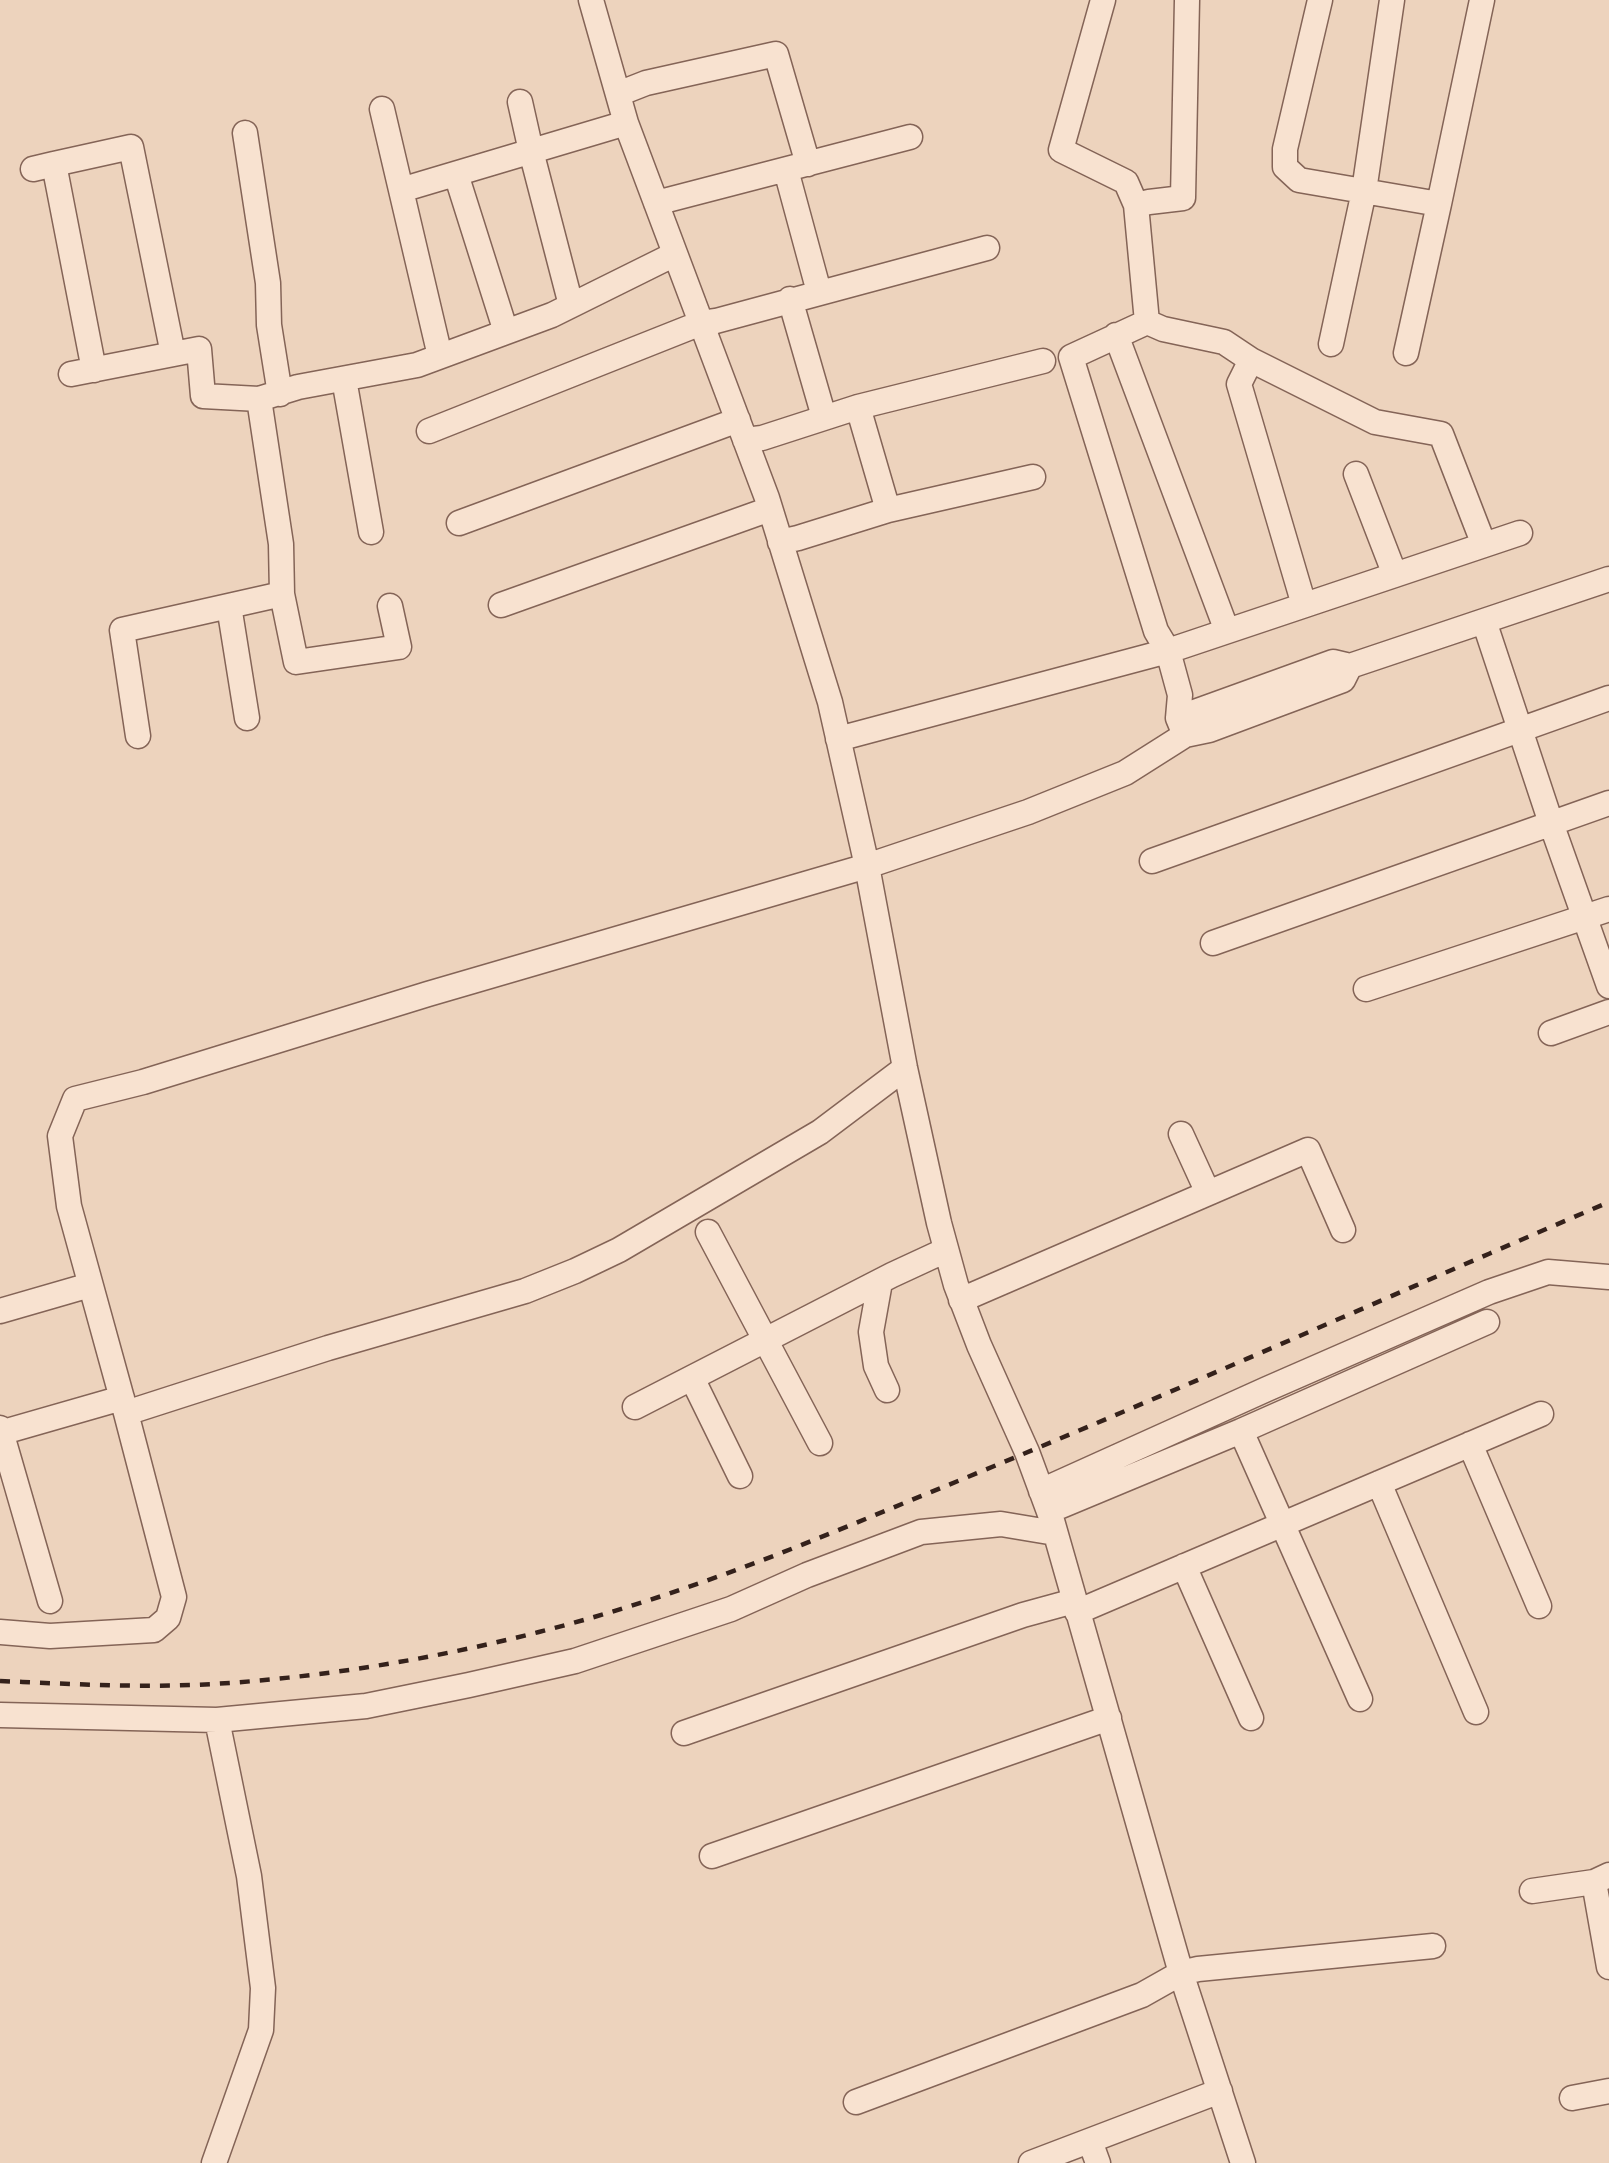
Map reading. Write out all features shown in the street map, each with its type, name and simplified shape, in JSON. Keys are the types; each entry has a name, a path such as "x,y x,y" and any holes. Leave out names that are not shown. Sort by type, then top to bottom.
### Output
{"street":[{"path":"591,0 626,123 770,509 830,702 867,866 905,1068 946,1250 961,1300 1027,1452 1048,1512 1181,1973 1244,2163"},
{"path":"1103,0 1061,150 1126,182 1136,205 1147,322"},
{"path":"1136,205 1183,198 1186,0"},
{"path":"1320,0 1285,149 1285,167 1299,180 1439,204"},
{"path":"1331,344 1364,191 1392,0"},
{"path":"1406,353 1482,0"},
{"path":"618,94 646,83 776,54 819,292"},
{"path":"520,102 571,305"},
{"path":"382,110 440,356"},
{"path":"401,190 626,123"},
{"path":"244,133 268,283 270,397 281,544 282,594 297,662 399,646 390,606"},
{"path":"656,203 910,137"},
{"path":"173,354 131,147 44,166 82,372 199,349 203,396 270,397 298,387 417,365 552,315 675,254"},
{"path":"456,174 506,332"},
{"path":"429,431 701,323 716,321 790,299 987,248"},
{"path":"790,299 824,417"},
{"path":"1182,727 1180,695 1168,651 1156,632 1071,357 1147,322 1163,329 1224,342 1251,360 1375,422 1441,434 1484,545"},
{"path":"1116,335 1227,631"},
{"path":"1251,360 1239,384 1304,605"},
{"path":"459,523 741,430 762,438 858,407 1043,361"},
{"path":"344,379 371,532"},
{"path":"858,407 888,510"},
{"path":"1356,474 1395,575"},
{"path":"780,542 888,510 1033,477"},
{"path":"501,605 770,509"},
{"path":"838,739 1168,651 1520,533"},
{"path":"0,1632 50,1636 154,1630 168,1618 174,1597 69,1206 60,1136 75,1099 143,1082 428,994 867,866 1028,812 1125,773 1182,727 1333,662 1350,666 1609,579"},
{"path":"138,736 122,630 282,594"},
{"path":"229,606 247,718"},
{"path":"1484,621 1551,823 1609,986"},
{"path":"1152,861 1609,698"},
{"path":"1213,943 1609,803"},
{"path":"1366,989 1609,909"},
{"path":"1551,1033 1609,1012"},
{"path":"50,1601 0,1431 124,1406 525,1291 575,1271 619,1250 820,1132 905,1068"},
{"path":"1181,1134 1208,1193"},
{"path":"961,1300 1308,1149 1343,1230"},
{"path":"708,1232 820,1443"},
{"path":"635,1407 946,1250"},
{"path":"1048,1512 1489,1292 1548,1272 1609,1277"},
{"path":"880,1282 871,1332 876,1366 887,1390"},
{"path":"0,1311 90,1286"},
{"path":"0,1715 217,1720 366,1706 469,1686 575,1661 731,1609 807,1575 921,1532 1001,1524 1048,1512 1241,1431 1487,1322"},
{"path":"692,1378 740,1476"},
{"path":"684,1733 1023,1616 1076,1606 1184,1566 1541,1414"},
{"path":"1241,1431 1360,1699"},
{"path":"1470,1444 1539,1606"},
{"path":"1379,1483 1476,1712"},
{"path":"1184,1566 1251,1718"},
{"path":"712,1856 1108,1718"},
{"path":"214,2163 261,2030 263,1988 249,1876 217,1720"},
{"path":"1532,1891 1601,1878 1609,1967"},
{"path":"856,2102 1142,1995 1181,1973 1198,1969 1433,1946"},
{"path":"1031,2163 1094,2152 1220,2091"},
{"path":"1572,2098 1609,2091"}],"railway":[{"path":"0,1681 160,1686 290,1677 416,1659 519,1637 621,1609 756,1562 958,1481 1203,1378 1609,1202"}]}
